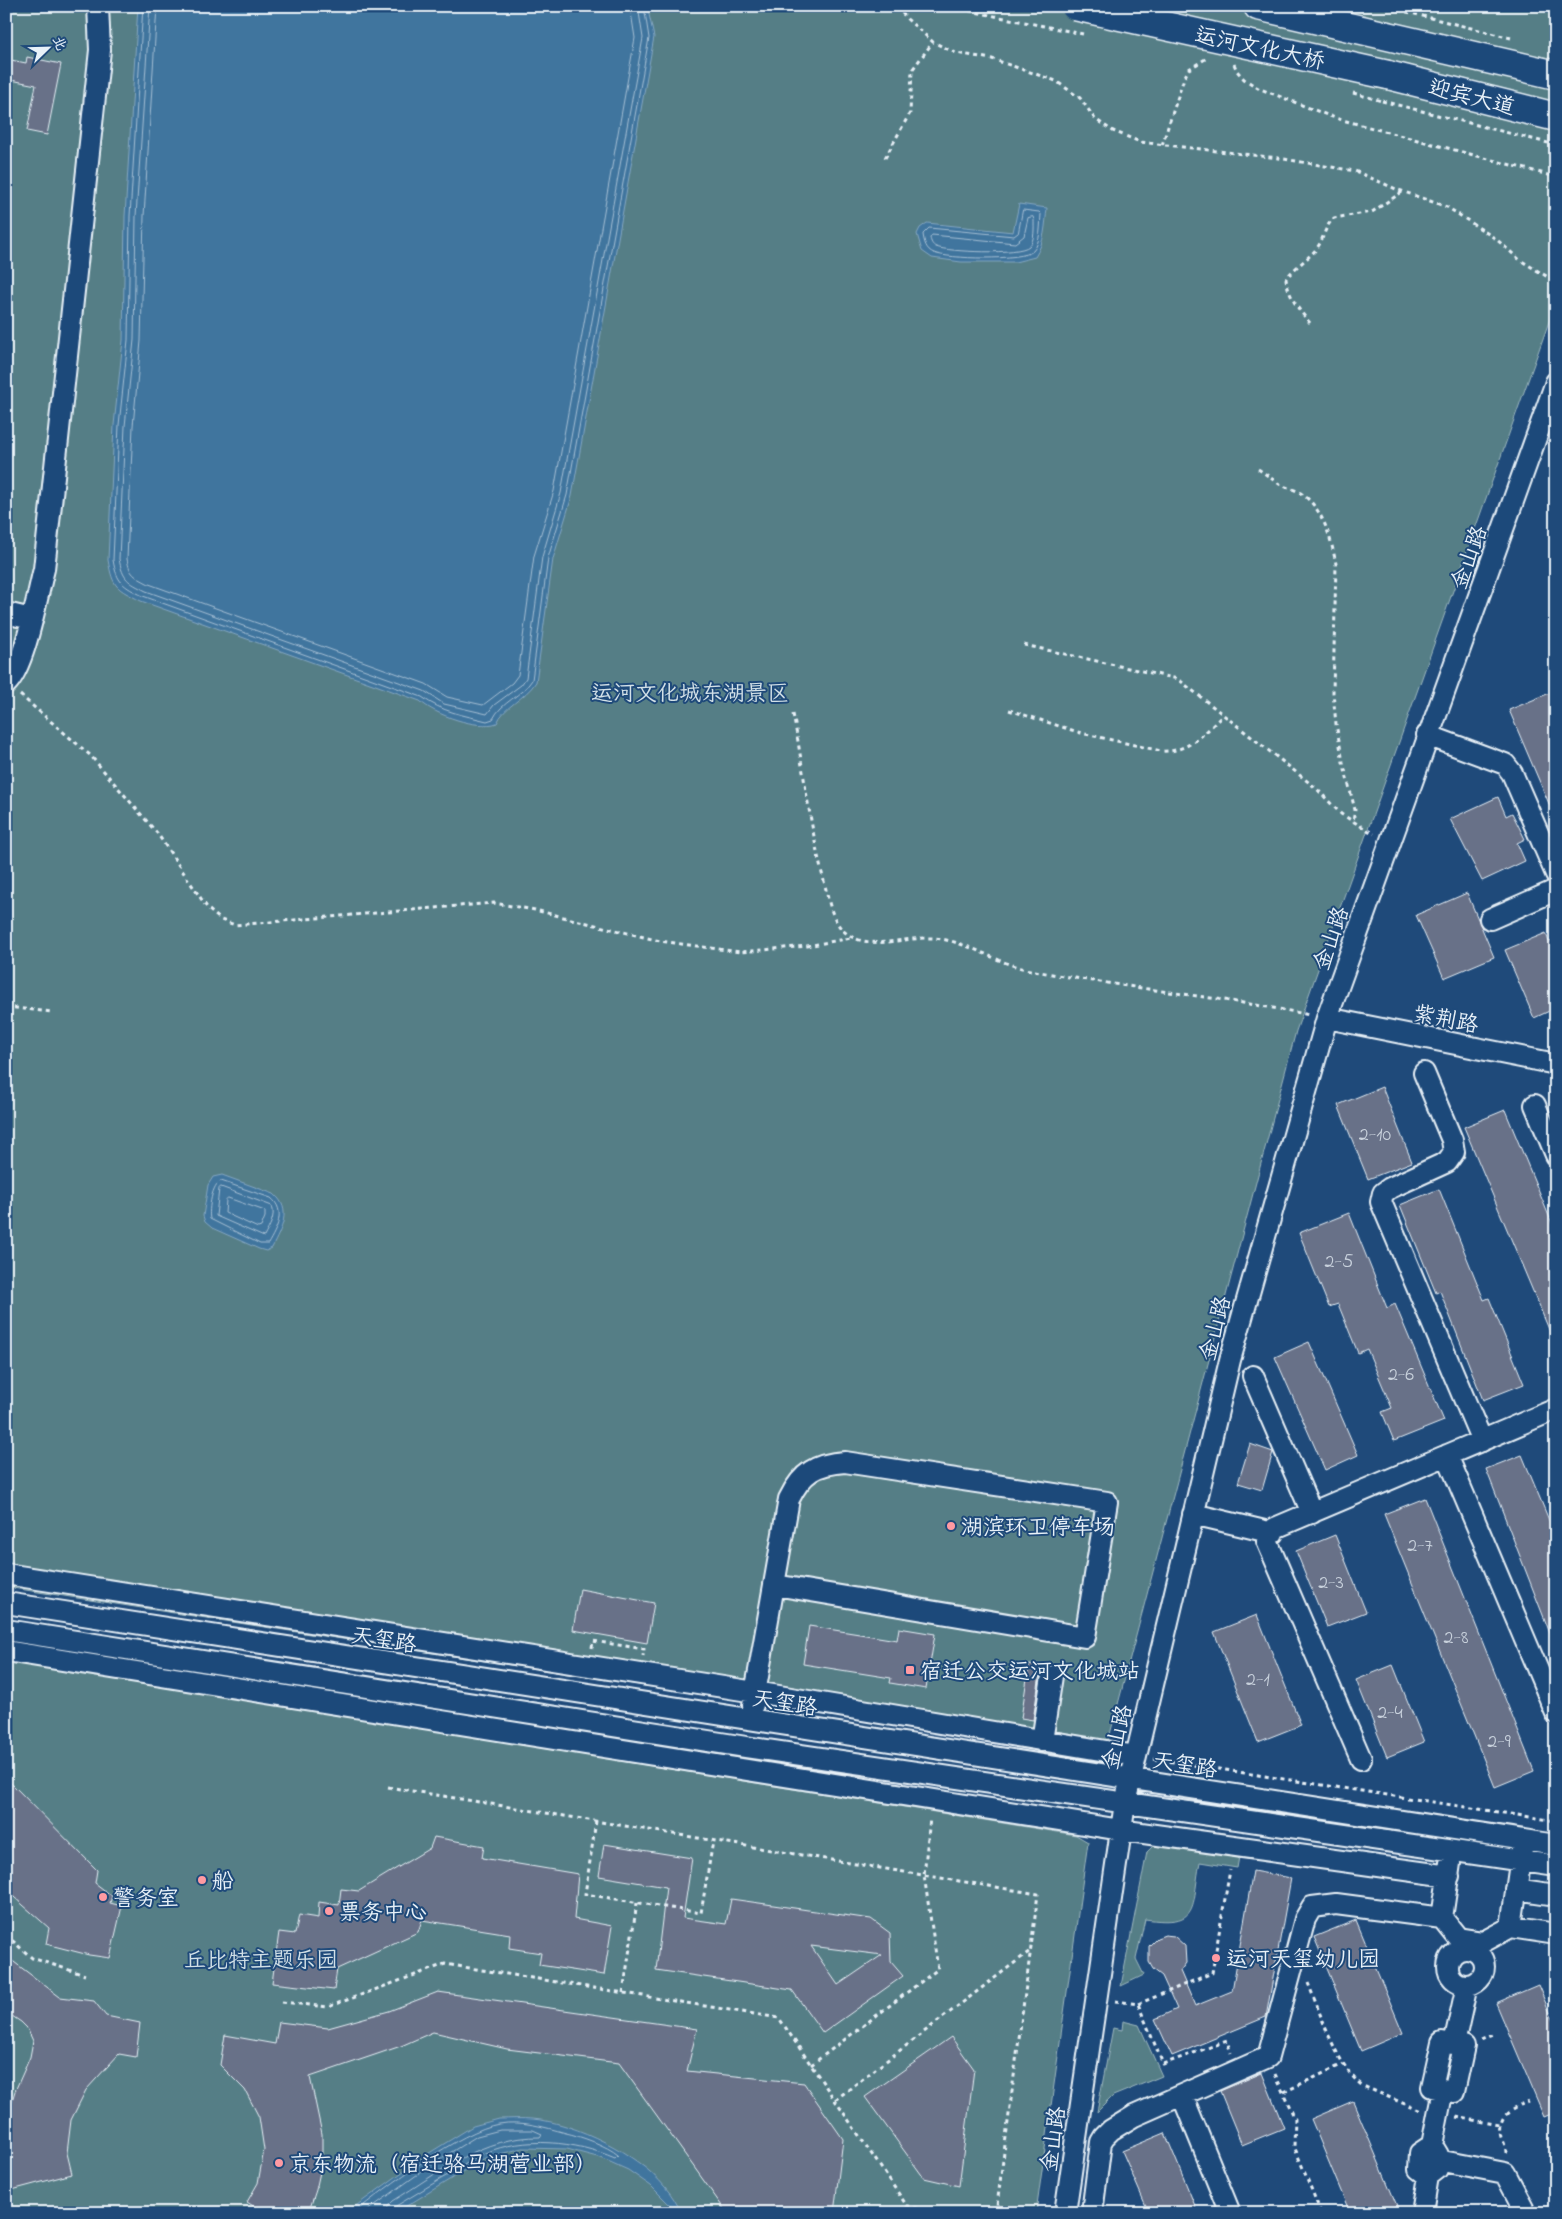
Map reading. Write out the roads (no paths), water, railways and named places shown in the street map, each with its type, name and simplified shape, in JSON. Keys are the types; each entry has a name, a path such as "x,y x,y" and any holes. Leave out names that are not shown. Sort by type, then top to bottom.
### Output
{"highway":[{"name":"运河文化大桥","path":"1075,6 1385,88"},
{"name":"运河文化大桥","path":"1258,6 1392,37"},
{"name":"迎宾大道","path":"1392,37 1556,75"},
{"path":"1525,67 1556,70"},
{"name":"迎宾大道","path":"1385,88 1550,116"}],"street":[{"path":"7,683 14,677 44,569 100,50 98,6"},
{"name":"金山路","path":"1066,2213 1125,1803 1230,1360 1327,1018 1427,735 1556,382"},
{"name":"金山路","path":"1520,484 1556,407"},
{"path":"6,613 31,619"},
{"path":"1427,735 1505,764 1551,850 1556,874"},
{"path":"1490,920 1556,890"},
{"name":"紫荆路","path":"1327,1018 1556,1064"},
{"path":"1424,1073 1452,1140 1454,1152 1447,1162 1390,1188 1383,1193 1381,1202 1482,1440"},
{"path":"1535,1105 1556,1155"},
{"path":"1253,1376 1312,1512"},
{"path":"1360,1758 1267,1541 1275,1528 1556,1409"},
{"path":"1447,1455 1556,1713"},
{"path":"746,1747 789,1499 794,1488 808,1472 830,1463 845,1462 1107,1502 1085,1637 775,1585"},
{"path":"1193,1514 1273,1533"},
{"path":"6,1574 755,1692 1136,1756"},
{"name":"天玺路","path":"6,1603 1556,1845"},
{"name":"天玺路","path":"6,1630 746,1747 1556,1866"},
{"path":"452,1722 463,1646"},
{"path":"6,1651 932,1798 1120,1830 1448,1876"},
{"path":"1042,1741 1052,1676"},
{"path":"833,1783 840,1734"},
{"path":"1442,1918 1456,1830"},
{"path":"1511,1926 1524,1840"},
{"path":"1516,1889 1556,1895"},
{"path":"1092,2213 1098,2162 1104,2137 1111,2130 1134,2116 1268,2057 1305,1919 1312,1907 1336,1904 1442,1918 1458,1938 1470,1945 1482,1960 1483,1971 1478,1981 1467,1985 1454,2044 1442,2042 1432,2087 1443,2090 1422,2213"},
{"path":"1470,1945 1483,1942 1511,1926 1556,1934"},
{"path":"1182,2095 1230,2213"},
{"path":"1432,2160 1505,2173 1526,2213"}],"water":[{"path":"138,6 649,6 648,10 654,37 572,496 553,559 536,682 504,712 497,723 489,725 468,723 446,716 420,701 141,601 121,590 114,582 108,560 114,425 123,340 125,216"},
{"path":"1019,204 1047,208 1043,239 1035,257 1015,262 961,262 932,258 922,251 917,234 920,228 927,223 1013,232"},
{"path":"222,1175 274,1194 280,1200 283,1207 284,1220 272,1248 266,1251 259,1249 212,1228 205,1222 203,1216 208,1185 213,1177"},
{"path":"499,2119 529,2119 550,2122 605,2142 639,2163 653,2175 670,2193 682,2213 678,2213 651,2186 628,2170 601,2158 567,2149 523,2148 485,2158 395,2213 346,2213 426,2155 473,2126"}],"place":[{"name":"湖滨环卫停车场","path":"951,1526"},
{"name":"宿迁公交运河文化城站","path":"910,1670"},
{"name":"船","path":"202,1880"},
{"name":"警务室","path":"103,1897"},
{"name":"票务中心","path":"329,1911"},
{"name":"运河天玺幼儿园","path":"1216,1958"},
{"name":"京东物流（宿迁骆马湖营业部）","path":"279,2163"}],"park label":[{"name":"运河文化城东湖景区","path":"690,692"},
{"name":"丘比特主题乐园","path":"261,1959"}]}
